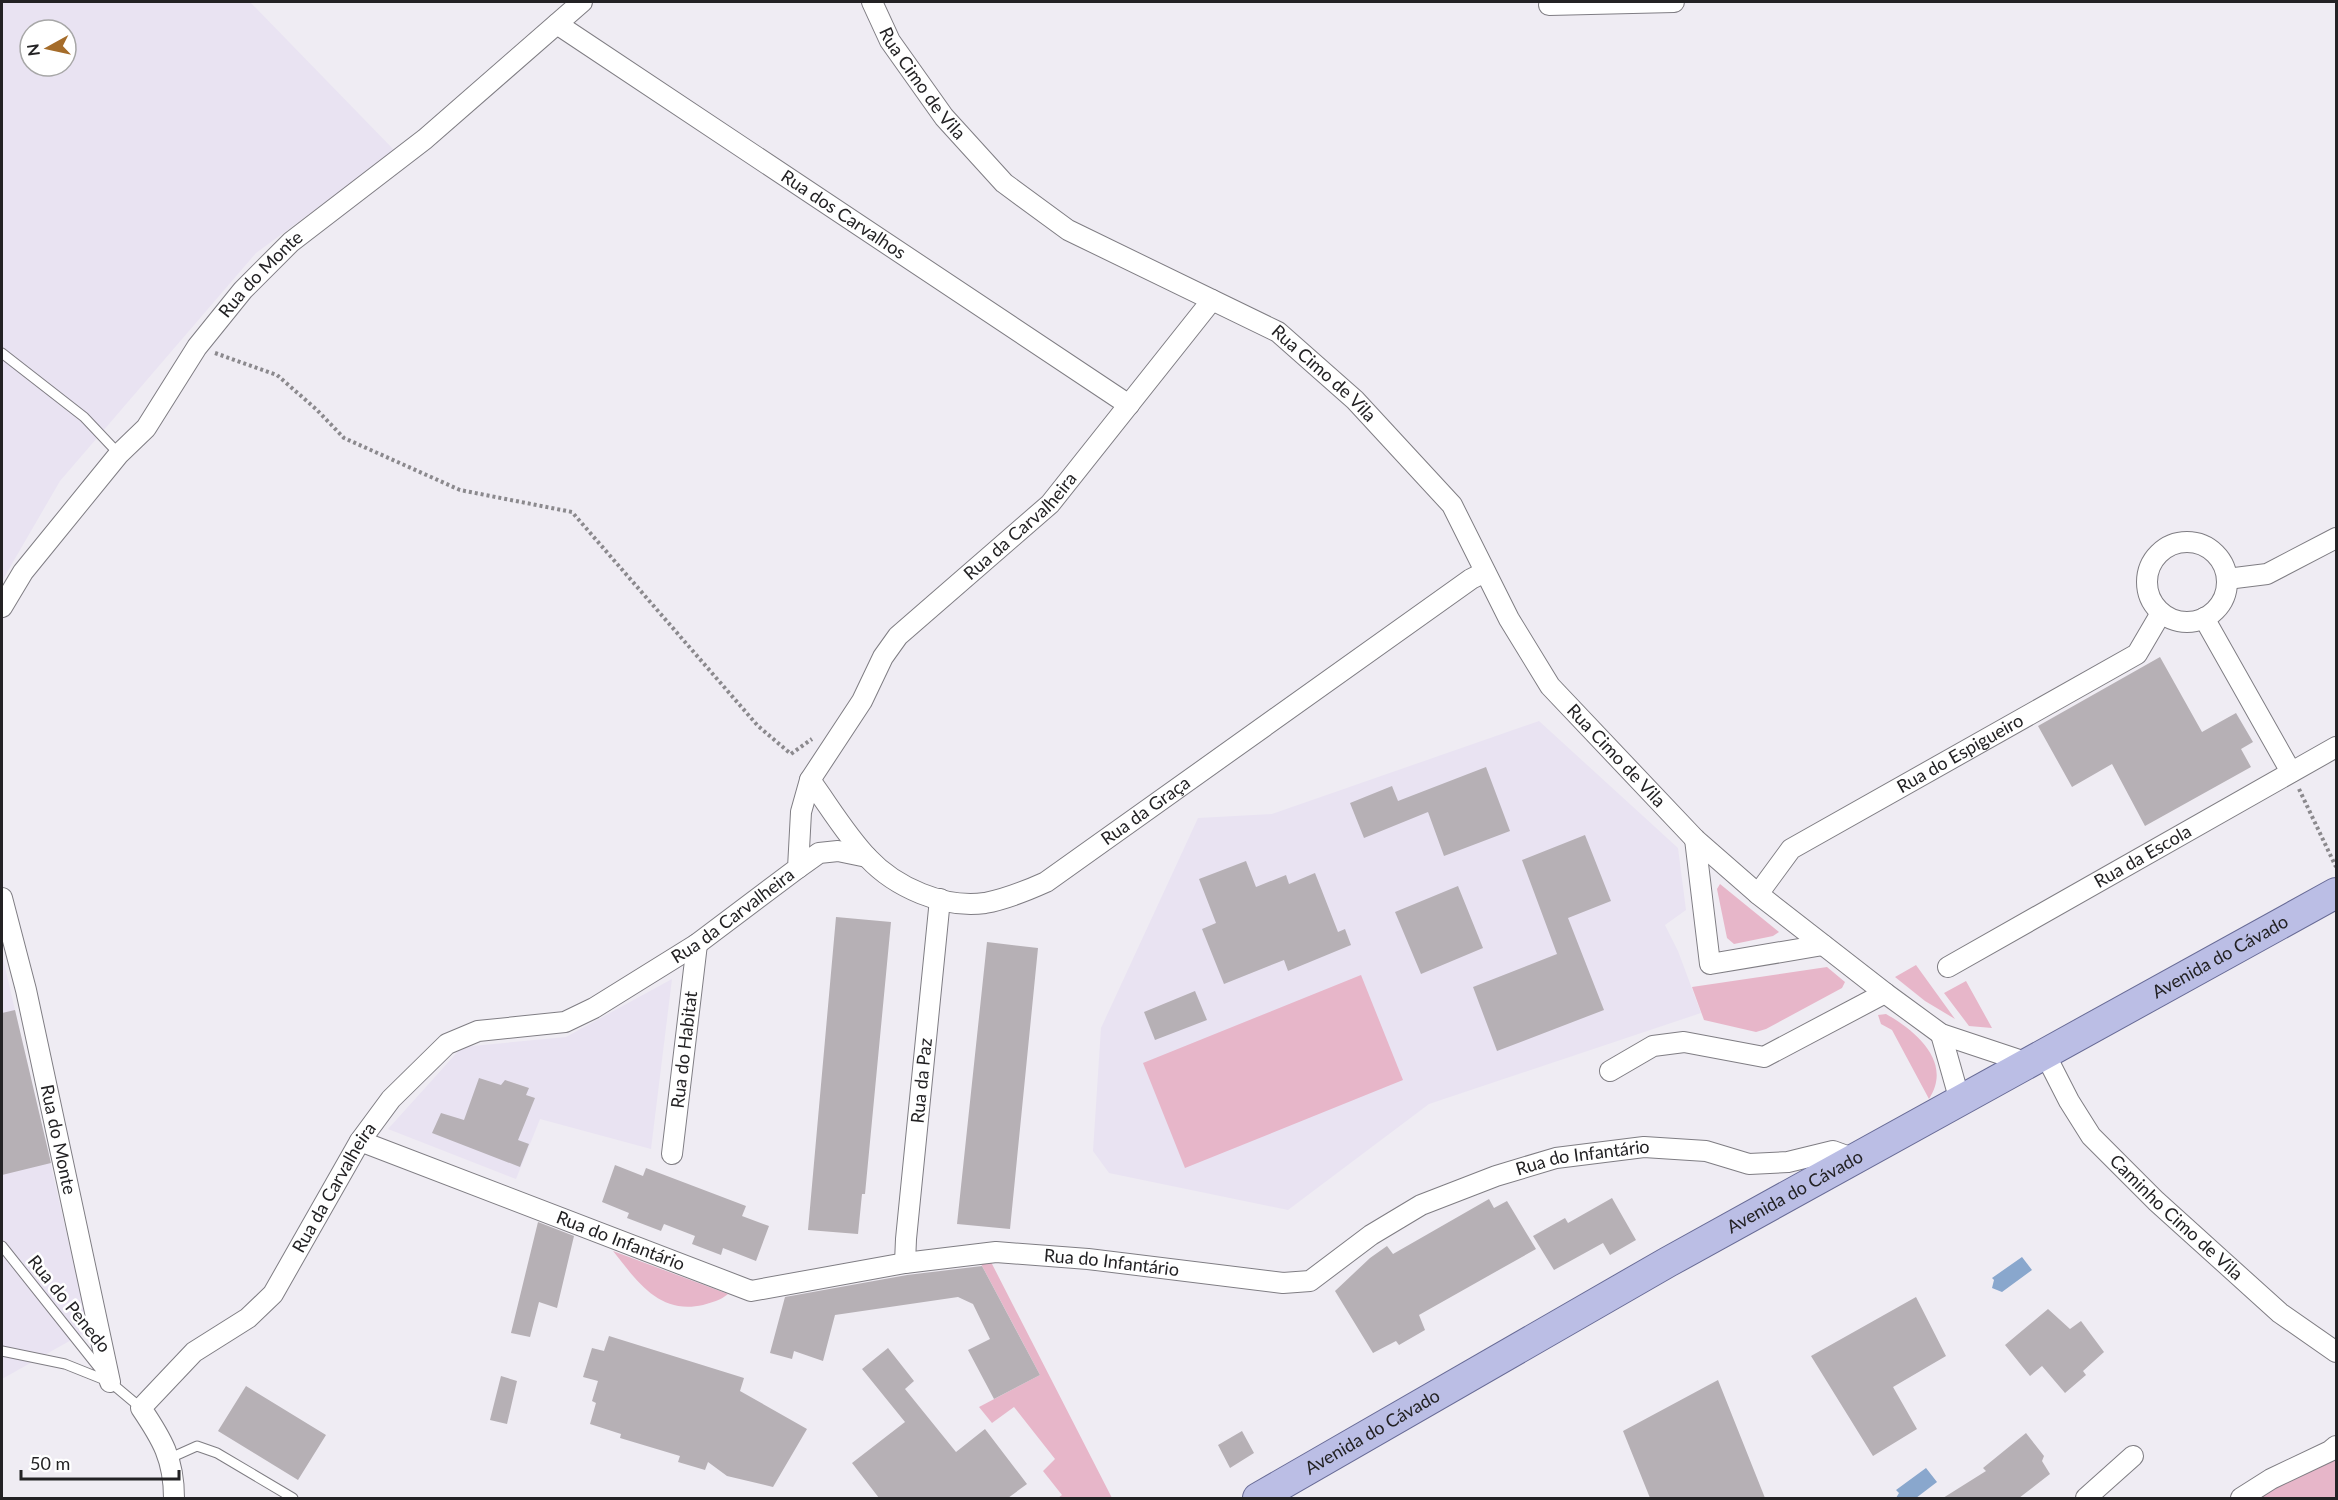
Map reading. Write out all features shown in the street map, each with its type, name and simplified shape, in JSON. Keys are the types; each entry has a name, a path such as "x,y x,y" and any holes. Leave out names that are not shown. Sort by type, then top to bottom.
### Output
{"main road":[{"name":"Avenida do Cávado","path":"1258,1498 1668,1262 2337,893"}],"street":[{"name":"Rua do Monte","path":"2,607 23,572 119,454 146,428 197,347 243,290 291,242 425,139 582,2"},
{"name":"Rua Cimo de Vila","path":"872,2 890,40 938,108 1004,183 1068,230 1278,332 1355,400 1452,505 1509,619 1550,686 1695,839 1758,894 1941,1034 2037,1059"},
{"path":"1549,5 1674,2"},
{"name":"Rua dos Carvalhos","path":"557,24 1129,405"},
{"name":"Rua da Carvalheira","path":"141,1408 194,1352 248,1318 273,1294 360,1142 391,1099 447,1044 478,1031 565,1022 594,1008 697,944 798,868 801,812 810,780 862,700 884,657 898,636 1050,504 1212,300"},
{"path":"2227,579 2267,574 2337,538"},
{"path":"2178,542 2192,542 2205,546 2220,558 2227,579 2223,599 2210,615 2183,622 2169,618 2154,606 2146,583 2152,561 2168,546 2178,542"},
{"name":"Rua da Graça","path":"810,780 867,857 888,876 909,890 940,900 983,903 1020,894 1046,882 1471,579 1485,572"},
{"name":"Rua do Espigueiro","path":"1758,894 1791,849 2137,654 2161,613"},
{"path":"2204,618 2291,772"},
{"name":"Rua da Escola","path":"1948,967 2337,747"},
{"path":"1695,839 1710,964 1823,945"},
{"path":"798,868 819,853 838,851 867,857"},
{"name":"Rua do Monte","path":"2,898 26,990 110,1382"},
{"name":"Rua da Paz","path":"905,1263 940,900"},
{"name":"Rua do Habitat","path":"672,1154 697,944"},
{"path":"1610,1071 1653,1046 1684,1042 1764,1057 1885,993"},
{"path":"1941,1034 1960,1101"},
{"name":"Caminho Cimo de Vila","path":"2037,1059 2069,1101 2091,1136 2156,1201 2280,1313 2337,1353"},
{"name":"Rua do Infantário","path":"360,1142 751,1291 905,1263 996,1252 1133,1264 1283,1283 1310,1281 1371,1235 1421,1205 1496,1176 1556,1158 1644,1147 1706,1151 1749,1164 1788,1162 1833,1151 1855,1159"},
{"path":"141,1408 164,1442 174,1481 174,1498"},
{"path":"2241,1498 2271,1479 2337,1446"},
{"path":"2086,1498 2133,1456"}],"lane":[{"path":"2,353 84,417 119,454"},
{"name":"Rua do Penedo","path":"2,1246 110,1382"},
{"path":"2,1351 65,1364 110,1382 141,1408"},
{"path":"168,1459 197,1446 217,1453 293,1498"}],"path":[{"path":"197,347 277,375 316,409 344,438 449,485 470,492 572,512 758,726 791,754 818,734"},
{"path":"2291,772 2337,867"}],"shaded area":[{"path":"2,2 250,2 395,151 256,253 60,481 2,581"},
{"path":"1539,721 1678,848 1686,910 1665,925 1678,951 1701,1013 1429,1104 1288,1210 1109,1173 1093,1151 1101,1028 1198,818 1272,814"},
{"path":"1720,884 1779,932 1773,936 1734,944 1727,938 1717,889"},
{"path":"2,954 89,1330 2,1379"},
{"path":"1916,965 1955,1019 1925,1001 1895,977"},
{"path":"1827,967 1845,982 1842,988 1766,1029 1756,1032 1704,1020 1692,987"},
{"path":"1361,975 1403,1080 1185,1168 1143,1063"},
{"path":"672,979 651,1149 540,1119 516,1179 388,1129 462,1047 566,1037"},
{"path":"1966,981 1992,1028 1969,1026 1944,993"},
{"path":"1886,1014 1909,1029 1928,1049 1934,1060 1937,1072 1929,1099 1892,1030 1881,1024 1878,1015"},
{"path":"613,1251 728,1294 719,1300 703,1305 687,1307 674,1305 650,1293"},
{"path":"991,1262 1112,1498 1058,1498 1062,1495 1043,1471 1055,1459 1014,1407 992,1423 979,1407 1040,1375 981,1264"},
{"path":"2336,1449 2336,1498 2249,1498"}],"water":[{"path":"2022,1257 2032,1270 2002,1292 1992,1288 1994,1280 1992,1278"},
{"path":"1926,1468 1937,1482 1916,1498 1896,1498 1899,1493 1896,1490"}],"building":[{"path":"2160,657 2202,732 2236,713 2253,742 2241,749 2251,767 2145,826 2112,764 2072,787 2038,726"},
{"path":"1486,767 1510,831 1444,856 1428,812 1364,838 1350,803 1392,786 1398,801"},
{"path":"1585,835 1611,901 1568,918 1604,1010 1497,1051 1473,987 1557,954 1522,860"},
{"path":"1246,861 1256,887 1286,875 1289,884 1315,873 1338,932 1345,929 1351,945 1288,971 1284,960 1224,984 1202,929 1216,923 1199,879"},
{"path":"1458,886 1483,948 1421,974 1395,912"},
{"path":"836,917 891,922 865,1194 862,1194 858,1234 808,1230"},
{"path":"987,942 1038,948 1010,1229 957,1224"},
{"path":"1195,991 1207,1020 1155,1040 1144,1012"},
{"path":"15,1010 51,1163 2,1175 2,1013"},
{"path":"479,1078 501,1085 505,1080 529,1088 526,1095 535,1098 518,1140 529,1144 520,1167 432,1133 441,1113 464,1120"},
{"path":"615,1165 643,1176 646,1168 746,1206 742,1216 769,1226 756,1261 723,1248 721,1255 692,1244 695,1236 664,1224 661,1231 627,1218 629,1213 602,1202"},
{"path":"1612,1198 1636,1240 1610,1255 1603,1243 1554,1270 1533,1236 1565,1218 1568,1223"},
{"path":"1489,1199 1494,1208 1507,1201 1536,1249 1419,1315 1425,1330 1399,1345 1396,1341 1373,1353 1335,1291 1370,1258 1387,1246 1393,1254"},
{"path":"538,1222 574,1236 557,1308 539,1302 530,1337 511,1333"},
{"path":"982,1266 1040,1375 994,1399 968,1350 990,1339 973,1304 958,1297 835,1315 823,1361 794,1351 792,1359 770,1353 785,1297 907,1275"},
{"path":"1916,1297 1946,1356 1893,1387 1917,1429 1873,1456 1811,1356"},
{"path":"2048,1309 2070,1329 2081,1321 2104,1352 2083,1371 2086,1375 2065,1393 2042,1366 2030,1376 2005,1345"},
{"path":"609,1336 744,1378 740,1391 807,1429 773,1487 727,1476 708,1462 705,1470 678,1462 680,1456 620,1438 621,1434 590,1424 596,1403 592,1401 598,1381 583,1377 592,1348 604,1351"},
{"path":"888,1348 914,1381 905,1389 956,1452 985,1429 1027,1484 1008,1498 879,1498 852,1463 905,1422 862,1369"},
{"path":"501,1376 517,1381 507,1424 490,1420"},
{"path":"1718,1380 1765,1498 1650,1498 1623,1431"},
{"path":"246,1386 326,1435 298,1480 218,1431"},
{"path":"1242,1431 1254,1453 1230,1468 1218,1445"},
{"path":"2026,1433 2044,1456 2042,1461 2050,1474 2019,1498 1943,1498 1986,1471 1983,1468"}]}
